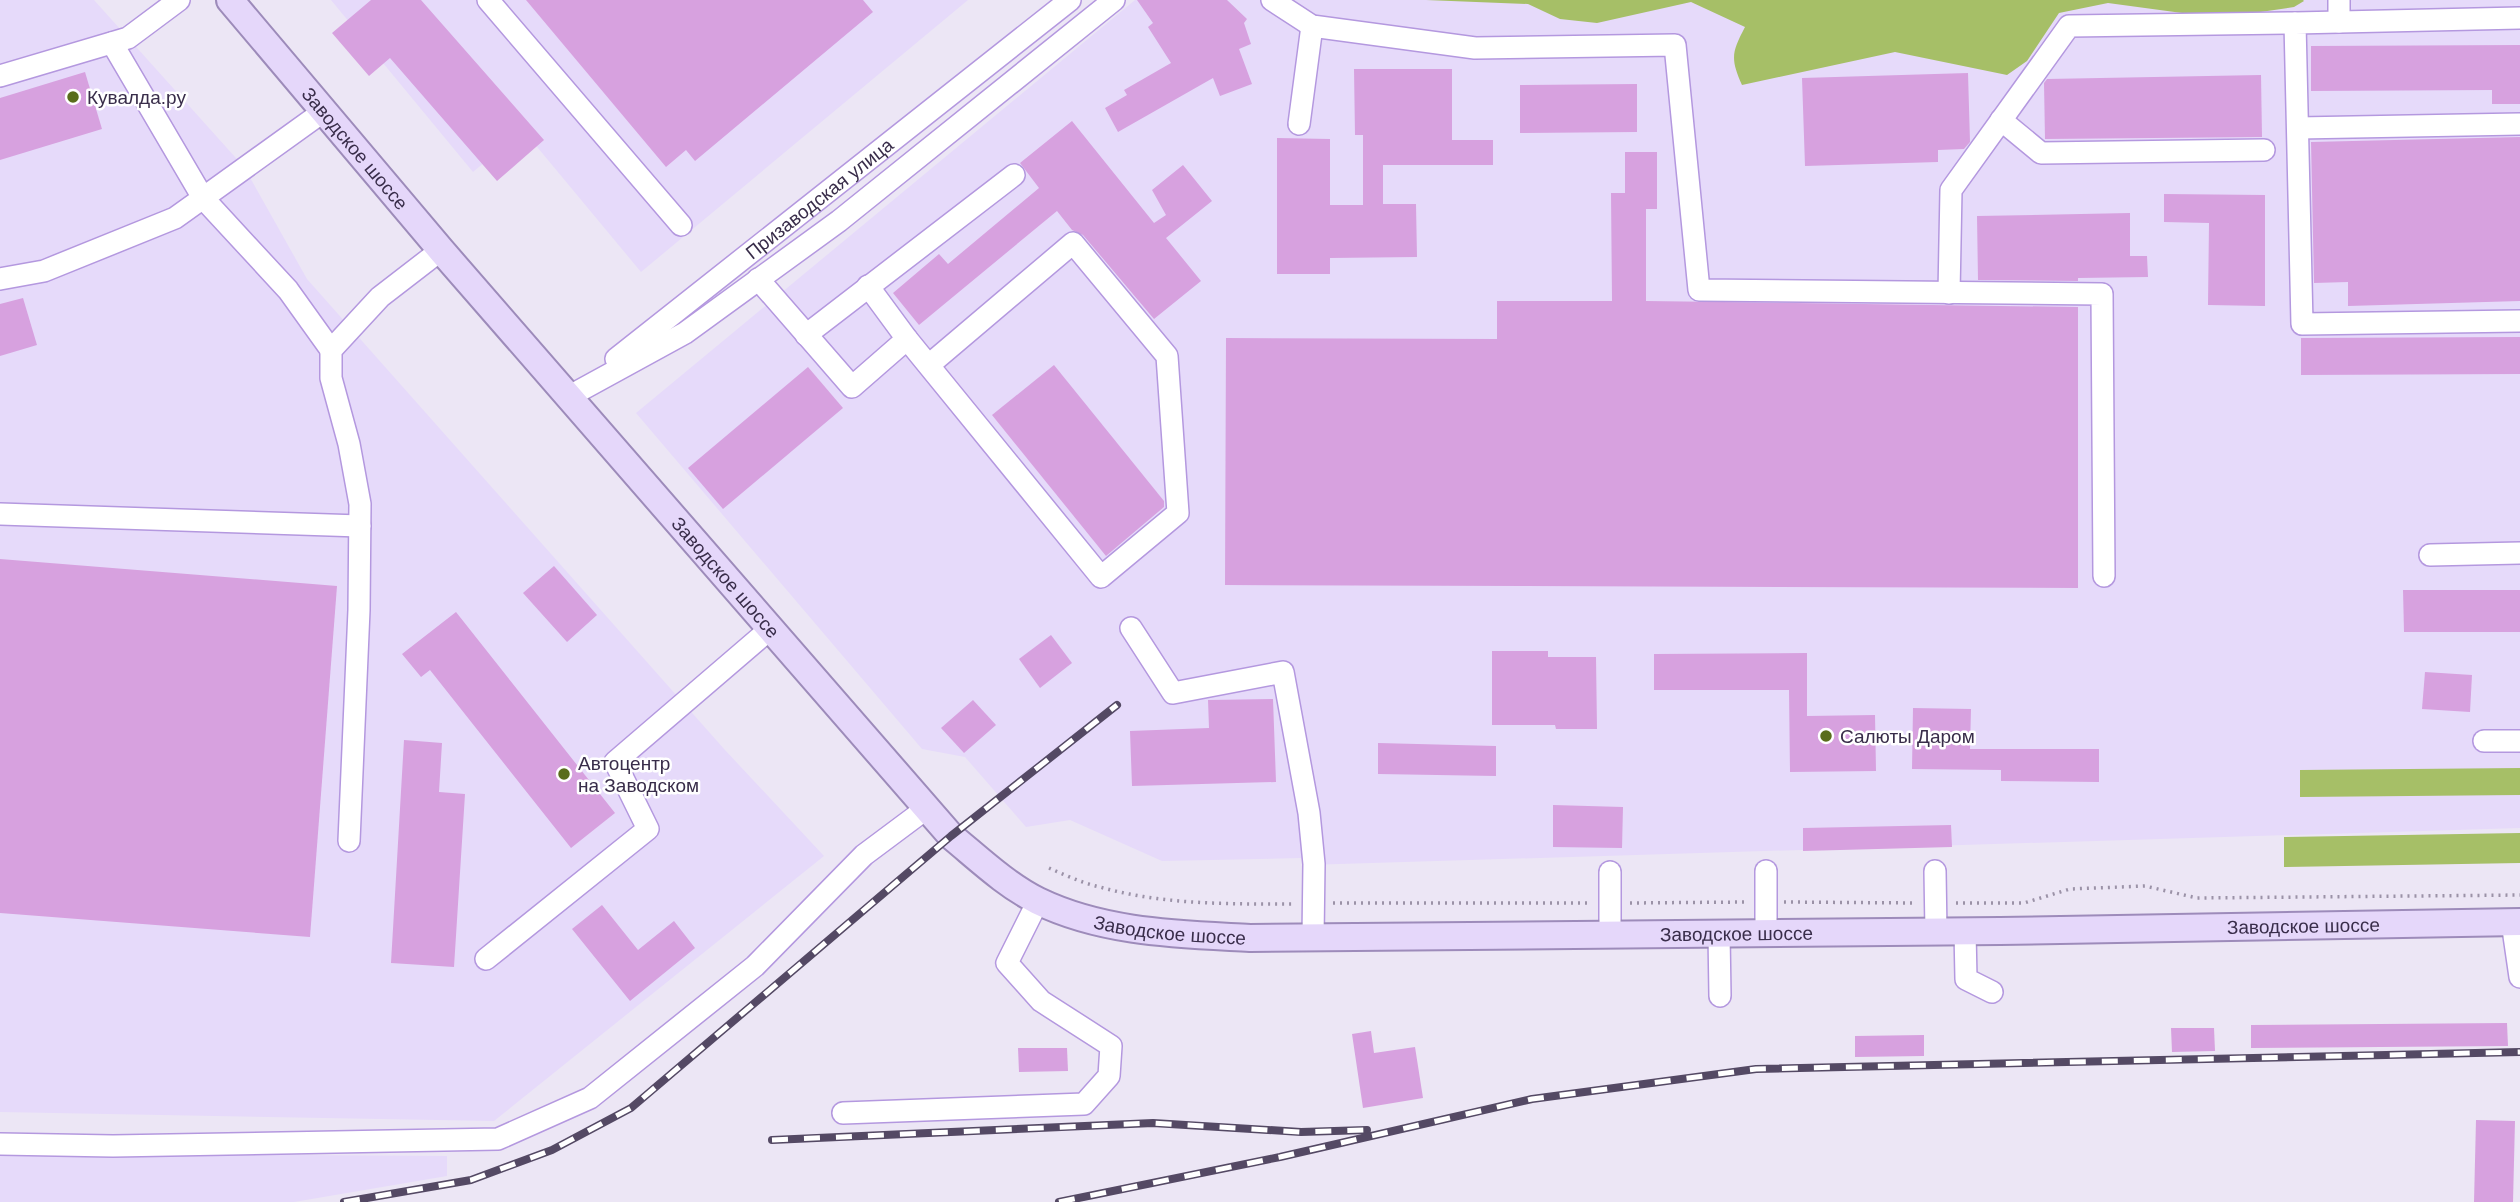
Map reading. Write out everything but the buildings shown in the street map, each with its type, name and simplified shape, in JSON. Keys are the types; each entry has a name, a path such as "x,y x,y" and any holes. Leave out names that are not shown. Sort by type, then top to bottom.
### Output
{"main road":[{"name":"Заводское шоссе","path":"230,0 441,250 951,836 1003,879 1038,901 1084,918 1152,932 1250,938 1965,932 2516,922"}],"street":[{"path":"0,76 128,38 178,0"},
{"path":"488,0 681,225"},
{"name":"Призаводская улица","path":"568,397 1070,0"},
{"path":"568,397 685,333 839,221 1114,0"},
{"path":"1272,0 1312,26 1475,48 1675,45 1699,290 2102,294 2104,576"},
{"path":"2339,0 2339,22"},
{"path":"1949,293 1951,190 2069,26 2520,18"},
{"path":"2295,23 2302,324 2520,321"},
{"path":"1299,124 1312,26"},
{"path":"112,43 203,198 288,290 331,350 331,378 349,444 360,504 359,610 349,841"},
{"path":"0,279 44,271 175,218 324,111"},
{"path":"2001,120 2041,153 2264,150"},
{"path":"2298,128 2520,124"},
{"path":"806,334 1014,174"},
{"path":"868,286 907,339 1101,577 1178,513 1167,356 1073,243 929,365"},
{"path":"331,350 380,297 441,250"},
{"path":"758,279 852,387 907,339"},
{"path":"0,514 360,526"},
{"path":"2430,555 2520,553"},
{"path":"1131,628 1173,693 1283,672 1309,813 1314,864 1313,937"},
{"path":"486,959 648,829 615,762 770,629"},
{"path":"2484,741 2520,741"},
{"path":"0,1144 113,1146 498,1139 590,1098 755,966 864,855 927,808"},
{"path":"1766,871 1766,933"},
{"path":"1935,871 1936,932"},
{"path":"1610,872 1610,934"},
{"path":"843,1113 1084,1104 1109,1076 1111,1046 1041,1001 1007,963 1038,901"},
{"path":"2516,922 2520,977"},
{"path":"1965,932 1966,979 1992,992"},
{"path":"1719,933 1720,996"}],"shaded area":[{"path":"0,0 94,0 244,167 307,279 725,750 824,856 494,1121 0,1112"},
{"path":"331,0 968,0 641,272 523,130 473,172"},
{"path":"1135,0 2520,0 2520,828 1307,865 1301,858 1162,861 1070,820 1026,827 965,757 922,749 636,413"},
{"path":"0,1153 447,1156 447,1176 294,1202 0,1202"}],"green space":[{"path":"1426,0 2304,1 2294,7 2219,18 2108,3 2059,13 2027,61 2007,75 1895,52 1742,85 1734,55 1745,27 1691,2 1597,23 1560,19 1528,4"},
{"path":"2520,768 2520,795 2300,797 2300,770"},
{"path":"2520,833 2520,863 2284,867 2284,837"}],"railway":[{"path":"344,1202 471,1180 552,1150 631,1108 951,836 1117,705"},
{"path":"1059,1202 1280,1157 1532,1099 1756,1069 2520,1052"},
{"path":"772,1140 1153,1123 1301,1132 1367,1130"}],"place":[{"name":"Кувалда.ру","path":"73,97"},
{"name":"Салюты Даром","path":"1826,736"},
{"name":"Автоцентр на Заводском","path":"564,774"}]}
